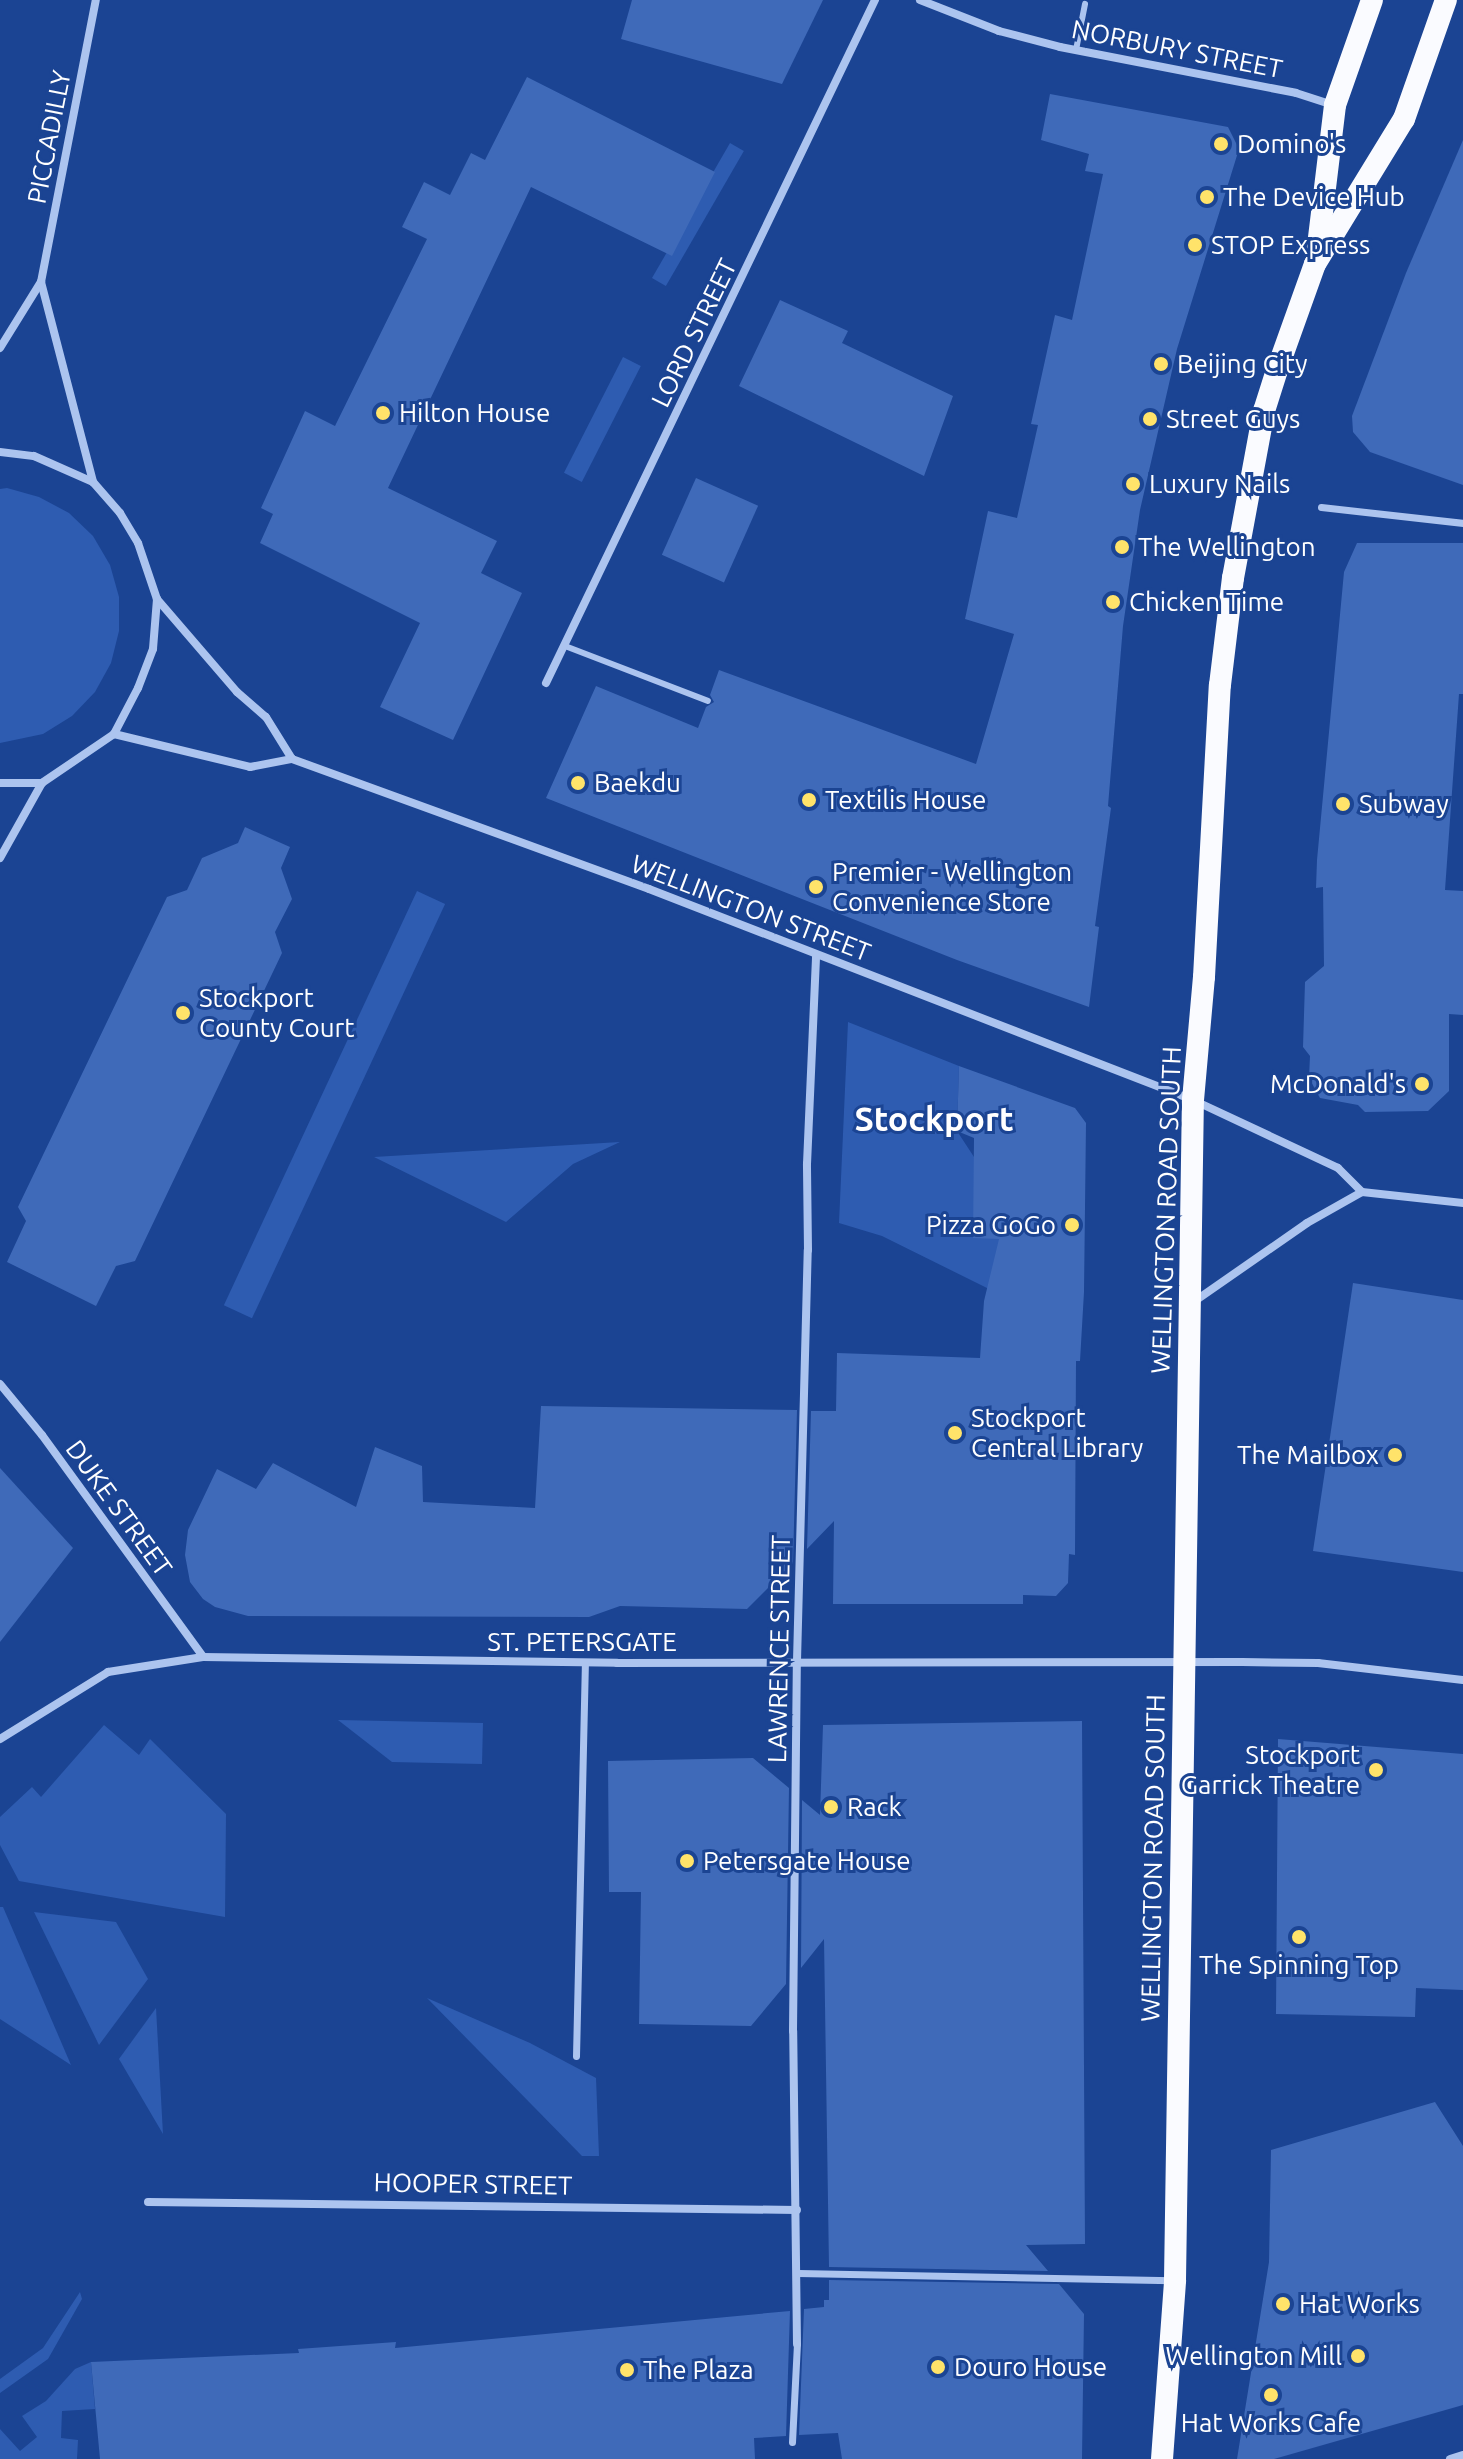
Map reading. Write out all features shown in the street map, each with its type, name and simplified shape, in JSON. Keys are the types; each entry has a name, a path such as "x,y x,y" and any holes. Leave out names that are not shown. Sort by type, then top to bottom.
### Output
{"highway":[{"name":"WELLINGTON ROAD SOUTH","path":"1162,2459 1175,2280 1179,1828 1193,1100 1204,977 1220,685 1233,578 1264,411 1315,264 1335,105 1372,0"},
{"name":"WELLINGTON ROAD SOUTH","path":"1315,264 1404,119 1446,0"}],"street":[{"name":"PICCADILLY","path":"0,348 41,282 96,0"},
{"name":"LORD STREET","path":"546,683 875,0"},
{"name":"NORBURY STREET","path":"920,0 999,31 1076,50 1296,93 1335,105"},
{"name":"PICCADILLY","path":"41,282 93,482"},
{"path":"0,452 34,456 93,482 120,513 138,543 157,599 237,692 266,717 292,759 250,767 114,734"},
{"path":"1321,507 1463,523"},
{"path":"0,858 42,783 114,734 138,688 153,649 157,599"},
{"name":"WELLINGTON STREET","path":"292,759 649,889 1193,1100 1338,1168 1362,1192"},
{"path":"0,783 42,783"},
{"name":"LAWRENCE STREET","path":"797,2344 793,2031 797,1661 808,1250 807,1164 816,955"},
{"path":"1190,1304 1307,1223 1362,1192 1463,1203"},
{"name":"DUKE STREET","path":"0,1384 42,1435 203,1657"},
{"name":"ST. PETERSGATE","path":"0,1739 108,1672 203,1657 585,1662 1318,1663 1463,1680"},
{"path":"576,2056 585,1662"},
{"name":"HOOPER STREET","path":"148,2202 797,2210"},
{"path":"798,2273 1175,2280"},
{"path":"792,2442 797,2344"},
{"path":"1450,2459 1463,2455"}],"lane":[{"path":"1076,50 1085,4"},
{"path":"565,646 708,701"}],"shaded area":[{"path":"730,143 744,151 666,286 652,278"},
{"path":"623,357 641,366 582,482 564,473"},
{"path":"0,489 39,497 69,513 93,536 110,565 119,597 119,631 111,663 95,692 72,716 43,734 0,743"},
{"path":"417,891 445,904 252,1318 224,1305"},
{"path":"848,1022 959,1066 957,1131 974,1157 1000,1239 1001,1288 987,1288 882,1236 839,1223"},
{"path":"620,1142 573,1164 506,1222 374,1157"},
{"path":"338,1720 483,1723 482,1764 392,1762"},
{"path":"104,1725 139,1755 150,1739 226,1814 225,1917 19,1881 0,1845 0,1817 32,1787 41,1797"},
{"path":"0,1907 3,1907 71,2065 0,2019"},
{"path":"34,1912 116,1922 148,1979 99,2045"},
{"path":"427,1998 530,2043 596,2078 599,2156 582,2156"},
{"path":"156,2008 163,2134 119,2059"},
{"path":"80,2292 82,2299 48,2359 0,2393 0,2379 43,2348"},
{"path":"91,2362 95,2409 62,2411 61,2438 78,2440 77,2459 0,2459 0,2429 20,2451 37,2437 22,2416 46,2401 75,2369"}],"building":[{"path":"632,0 823,0 782,84 621,39"},
{"name":"Hilton House","path":"527,77 715,172 672,256 531,187 388,488 497,541 481,573 522,593 453,740 380,707 420,623 260,543 273,514 261,508 305,411 335,426 427,239 402,227 424,182 450,195 471,153 485,160"},
{"path":"1050,94 1228,127 1239,149 1177,349 1140,510 1123,626 1108,806 1111,808 1095,926 1099,927 1089,1007 957,960 546,798 596,686 698,728 706,707 714,702 710,695 719,670 976,764 1014,634 965,619 988,511 1017,518 1038,425 1031,424 1055,315 1072,320 1103,174 1085,171 1089,154 1041,140"},
{"path":"1463,140 1463,485 1370,452 1353,432 1352,416 1406,273"},
{"path":"780,300 848,331 842,343 953,396 924,476 739,386"},
{"path":"696,478 758,506 724,582 662,555"},
{"path":"1357,543 1463,543 1463,694 1459,694 1445,890 1463,891 1463,1015 1449,1014 1449,1091 1428,1111 1365,1112 1358,1105 1320,1098 1309,1078 1310,1056 1303,1047 1305,982 1324,966 1323,887 1316,888 1317,860 1344,572"},
{"name":"Stockport County Court","path":"245,827 290,847 281,868 292,899 275,932 282,953 135,1261 116,1266 96,1306 7,1262 26,1221 18,1207 167,897 187,890 202,858 238,843"},
{"name":"Stockport Central Library","path":"959,1066 1075,1108 1086,1123 1084,1292 1080,1361 1076,1361 1075,1555 1069,1554 1068,1583 1056,1596 1023,1595 1023,1604 833,1604 834,1521 807,1549 811,1411 836,1411 837,1353 980,1358 984,1301 999,1239 973,1238 974,1138 957,1131"},
{"name":"The Mailbox","path":"1353,1283 1463,1300 1463,1572 1313,1551"},
{"path":"541,1406 797,1410 793,1563 747,1609 620,1606 589,1617 248,1616 215,1607 203,1599 190,1582 185,1555 188,1530 217,1469 256,1489 273,1463 356,1507 375,1447 422,1466 423,1502 535,1508"},
{"path":"0,1468 73,1548 0,1642"},
{"path":"1082,1721 1085,2244 1026,2245 1048,2271 829,2267 824,1939 801,1968 802,1800 820,1815 823,1725"},
{"path":"1278,1739 1463,1754 1463,1990 1416,1988 1415,2017 1276,2014"},
{"name":"Petersgate House","path":"753,1758 789,1788 786,1984 751,2026 639,2024 641,1892 609,1892 608,1761"},
{"path":"1435,2102 1463,2146 1463,2405 1274,2459 1237,2459 1269,2262 1271,2150"},
{"path":"829,2280 1059,2284 1084,2314 1082,2459 842,2459 838,2433 799,2435 804,2309 824,2307 824,2300 829,2300"},
{"path":"790,2311 786,2436 754,2438 755,2459 100,2459 91,2362 299,2353 298,2349 396,2342 395,2348"}],"place":[{"name":"Domino's","path":"1221,144"},
{"name":"The Device Hub","path":"1207,197"},
{"name":"STOP Express","path":"1195,245"},
{"name":"Beijing City","path":"1161,364"},
{"name":"Hilton House","path":"383,413"},
{"name":"Street Guys","path":"1150,419"},
{"name":"Luxury Nails","path":"1133,484"},
{"name":"The Wellington","path":"1122,547"},
{"name":"Chicken Time","path":"1113,602"},
{"name":"Baekdu","path":"578,783"},
{"name":"Textilis House","path":"809,800"},
{"name":"Subway","path":"1343,804"},
{"name":"Premier - Wellington Convenience Store","path":"816,887"},
{"name":"Stockport County Court","path":"183,1013"},
{"name":"McDonald's","path":"1422,1084"},
{"name":"Pizza GoGo","path":"1072,1225"},
{"name":"Stockport Central Library","path":"955,1433"},
{"name":"The Mailbox","path":"1395,1455"},
{"name":"Stockport Garrick Theatre","path":"1376,1770"},
{"name":"Rack","path":"831,1807"},
{"name":"Petersgate House","path":"687,1861"},
{"name":"The Spinning Top","path":"1299,1937"},
{"name":"Hat Works","path":"1283,2304"},
{"name":"Wellington Mill","path":"1358,2356"},
{"name":"Douro House","path":"938,2367"},
{"name":"The Plaza","path":"627,2370"},
{"name":"Hat Works Cafe","path":"1271,2395"}],"district":[{"name":"Stockport","path":"934,1119"}]}
